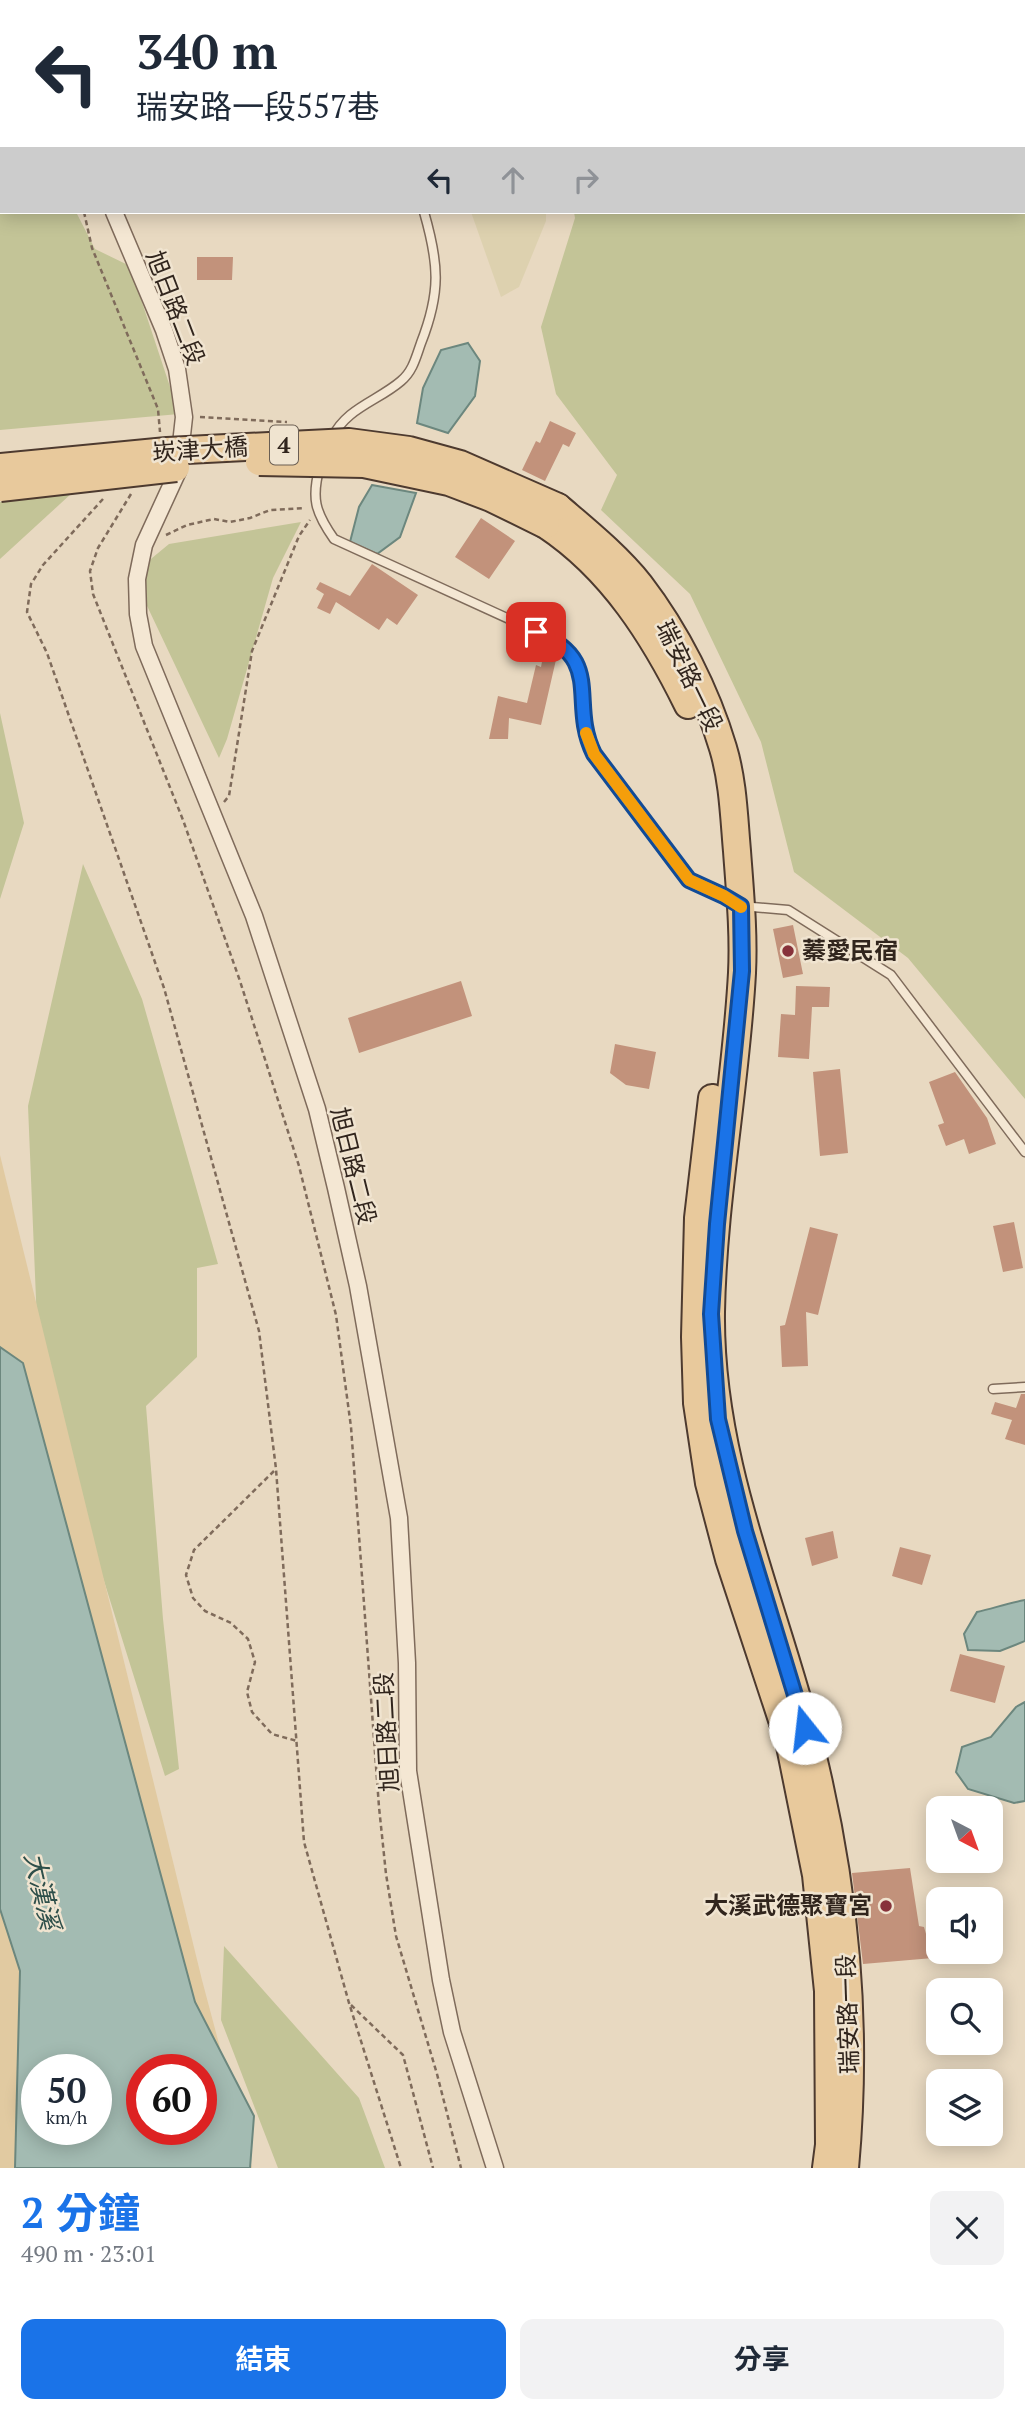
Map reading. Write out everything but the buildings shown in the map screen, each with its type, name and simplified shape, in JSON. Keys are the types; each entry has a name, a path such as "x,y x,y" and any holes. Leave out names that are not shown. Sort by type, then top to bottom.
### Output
{"main road":[{"name":"崁津大橋","path":"0,467 167,451 349,442 409,450 460,464 552,516"},
{"name":"崁津大橋","path":"0,488 201,465 260,462 364,464 449,481 491,498 552,516"},
{"name":"瑞安路一段","path":"552,516 588,533 638,583 684,655 705,700 724,749 732,790 732,901 742,971 717,1224 711,1314 718,1419 745,1531 811,1752 835,1861 849,1979 850,2104 845,2168"},
{"name":"瑞安路一段","path":"732,901 726,936 722,1012 698,1218 695,1337 697,1403 709,1483 729,1559 789,1741 816,1875 828,1991 829,2145 826,2168"}],"street":[{"name":"旭日路二段","path":"115,214 164,330 177,369 184,417 178,471 144,545 137,579 138,614 144,646 254,916 306,1074 336,1188 358,1286 399,1518 407,1663 408,1771 441,1980 452,2032 495,2168"}],"lane":[{"path":"426,214 435,248 437,274 434,305 411,371 402,381 346,418 335,430 324,453 314,487 316,510 334,539 555,640 575,659 582,678 583,719 588,742 594,754 689,880 732,901 788,910 891,975 1025,1152"},
{"path":"993,1389 1025,1387"}],"path":[{"path":"84,214 92,248 158,409 160,435"},
{"path":"184,417 288,422"},
{"path":"133,490 97,548 90,572 93,594 183,820 240,981 299,1166 336,1315 351,1427 386,1874 396,1936 431,2050 461,2168"},
{"path":"105,498 43,565 30,584 27,612 47,653 164,988 259,1331 276,1469 304,1842 349,2003 401,2168"},
{"path":"144,545 187,525 214,519 230,522 270,510 316,510 299,536 252,651 229,796 214,816"},
{"path":"276,1469 194,1550 186,1575 193,1598 205,1611 230,1623 248,1639 255,1662 247,1692 252,1712 272,1734 297,1741"},
{"path":"349,2003 402,2055 433,2168"}],"shaded area":[{"path":"472,214 546,214 546,221 519,287 501,297"}],"green space":[{"path":"0,214 77,214 95,249 130,266 179,414 0,430"},
{"path":"574,214 1025,214 1025,1099 908,958 794,872 761,742 690,594 601,510 617,475 556,394 541,327"},
{"path":"72,493 0,559 0,502"},
{"path":"301,522 273,578 227,739 219,758 140,591 146,563 169,544"},
{"path":"0,713 24,823 0,899"},
{"path":"83,864 142,999 218,1264 197,1268 197,1357 146,1406 163,1619 179,1769 165,1776 99,1565 37,1323 28,1106"},
{"path":"224,1946 359,2098 385,2168 278,2168 221,2020"}],"sand":[{"path":"0,1155 202,1980 252,2168 0,2168"}],"water":[{"path":"468,343 480,361 475,396 448,433 417,423 423,388 441,350"},
{"path":"372,485 416,493 400,537 377,554 350,542 359,507"},
{"name":"大漢溪","path":"0,1347 23,1363 195,2002 254,2116 250,2168 15,2168 20,1971 0,1909"},
{"path":"1025,1600 1025,1641 1000,1651 968,1650 964,1634 977,1612"},
{"path":"1025,1702 1025,1801 1014,1803 1003,1800 1003,1796 991,1796 968,1789 956,1772 962,1747 991,1737 1016,1707"}],"slow traffic":[{"path":"586,733 594,754 689,880 741,907"}],"place":[{"name":"蓁愛民宿","path":"788,951"},
{"name":"大溪武德聚寶宮","path":"886,1906"}],"route":[{"path":"536,632 555,640 575,659 582,678 583,719 588,742 594,754 689,880 741,906 742,971 717,1224 711,1314 718,1419 745,1531 805,1728"}]}
